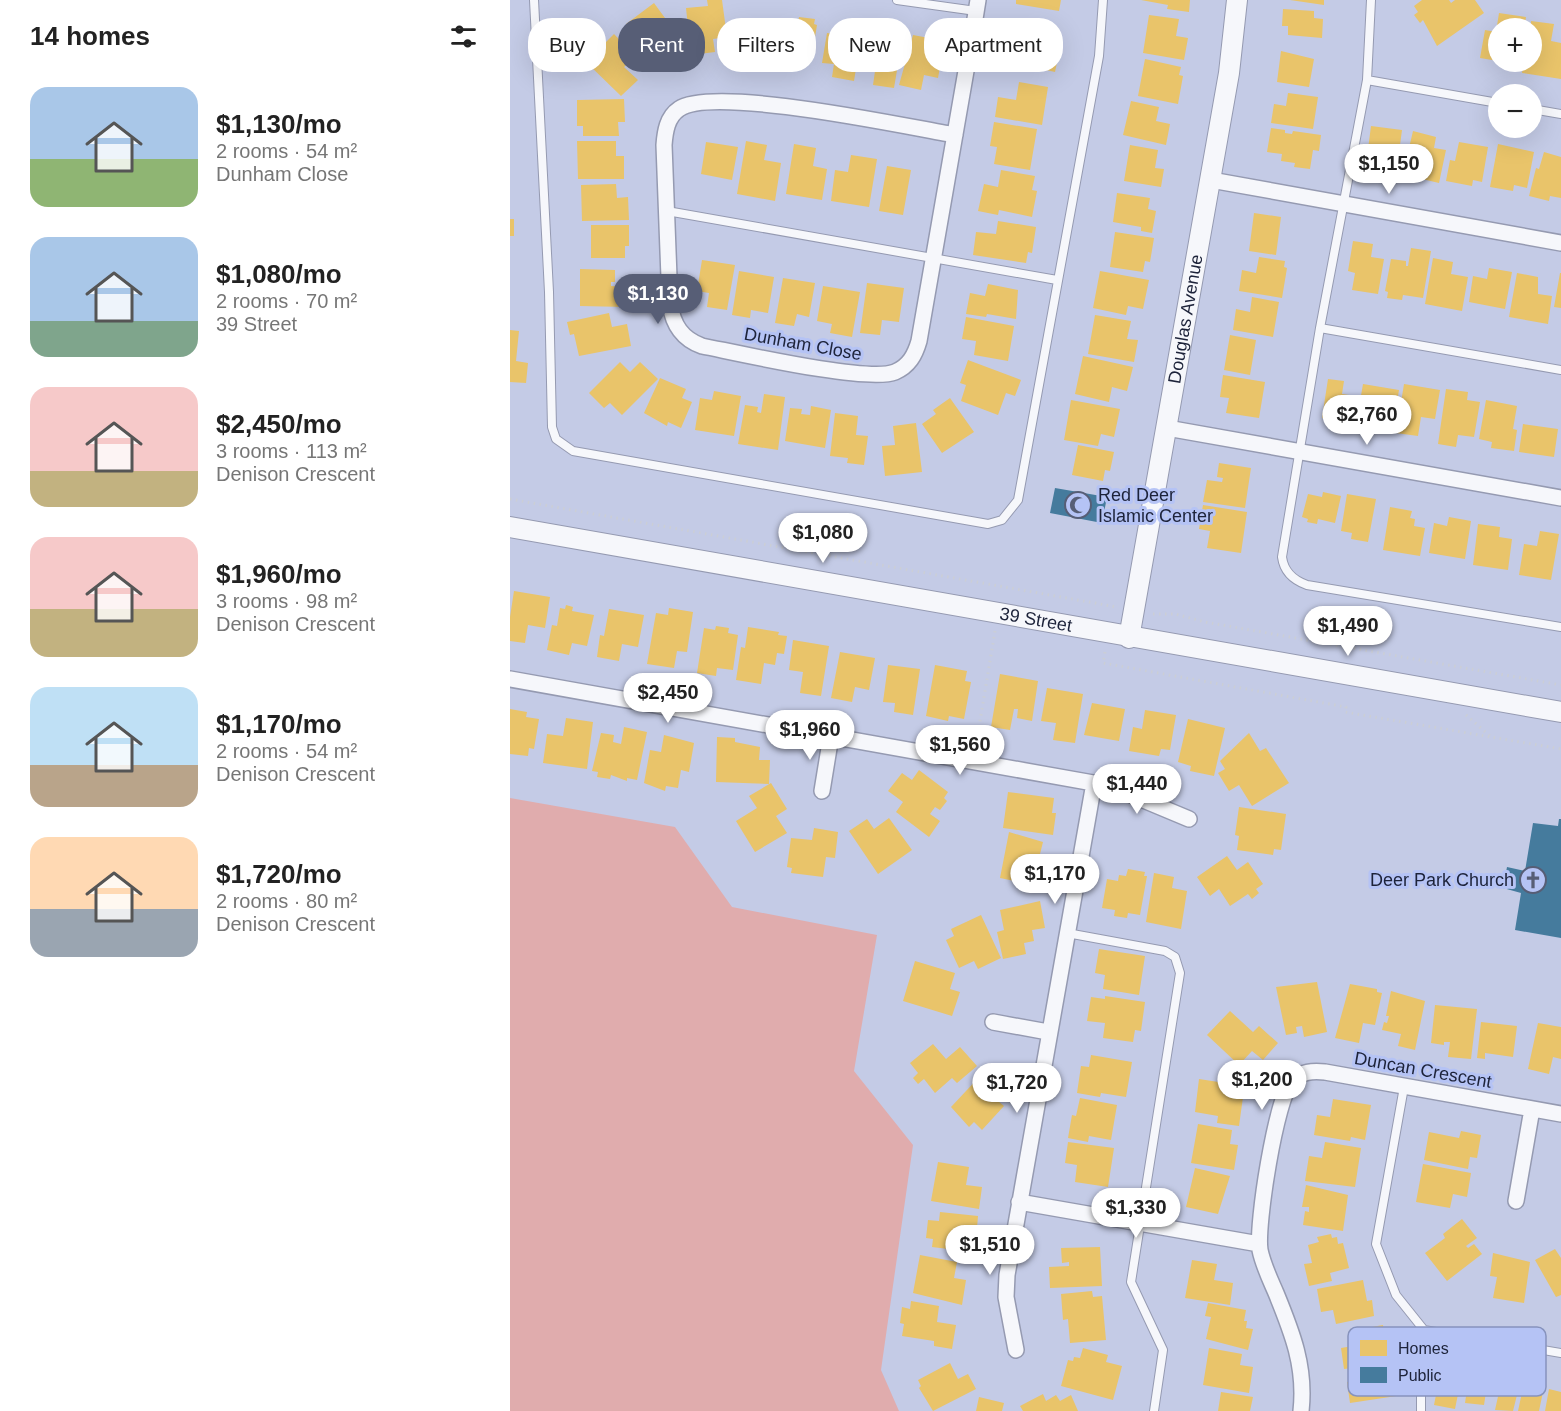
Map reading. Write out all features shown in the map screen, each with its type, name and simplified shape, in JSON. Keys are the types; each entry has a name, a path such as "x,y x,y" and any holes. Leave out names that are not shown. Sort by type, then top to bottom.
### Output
{"street":[{"name":"Douglas Avenue","path":"1129,638 1229,73 1238,0"},
{"name":"Dunham Close","path":"955,135 778,105 694,103 678,109 665,134 667,211 672,316 686,338 702,346 852,373 883,375 904,367 911,360 920,341 977,6"},
{"path":"1210,180 1561,243"},
{"path":"1167,428 1561,498"},
{"name":"39 Street","path":"510,527 1129,638 1561,712"},
{"path":"510,679 1110,786 1188,819"},
{"path":"822,791 831,736"},
{"path":"1016,1350 1006,1286 1048,1032 1094,783"},
{"path":"993,1022 1048,1032"},
{"name":"Duncan Crescent","path":"1301,1411 1300,1356 1263,1262 1259,1244 1260,1220 1280,1105 1290,1083 1298,1076 1315,1071 1561,1114"},
{"path":"1516,1201 1532,1109"},
{"path":"1019,1202 1259,1244"}],"lane":[{"path":"534,0 549,292 552,427 556,439 562,446 573,451 975,523 1002,520 1018,500 1099,56 1103,0"},
{"path":"897,0 977,6"},
{"path":"1371,0 1367,80 1320,328 1282,557 1283,568 1297,581 1307,585 1561,627"},
{"path":"1367,80 1488,101"},
{"path":"1542,111 1561,114"},
{"path":"667,211 1057,280"},
{"path":"1320,328 1561,370"},
{"path":"1067,933 1165,951 1174,957 1179,965 1180,974 1131,1282 1162,1350 1154,1411"},
{"path":"1404,1087 1376,1244 1396,1295 1422,1327"},
{"path":"1546,1350 1561,1353"},
{"path":"1421,1396 1421,1411"}],"path":[{"path":"510,499 1118,607"},
{"path":"1110,611 1111,605"},
{"path":"1155,614 1174,614 1205,622 1561,685"},
{"path":"973,762 995,631"},
{"path":"1105,652 1103,663 1346,707 1345,712 1561,749"}],"shaded area":[{"path":"510,798 675,827 732,907 877,935 854,1071 913,1145 881,1370 899,1411 510,1411"}],"building: Homes":[{"path":"707,0 722,0 724,18 717,18 717,38 713,39 715,52 705,53 705,18 687,18 686,8 708,6"},
{"path":"1016,0 1061,0 1059,11 1016,4"},
{"path":"1141,0 1190,0 1189,12 1167,9 1168,5"},
{"path":"1290,0 1324,0 1324,5"},
{"path":"1422,0 1449,0 1451,3 1455,0 1475,0 1484,13 1437,46 1423,20 1420,23 1414,15 1418,12 1414,6"},
{"path":"654,3 665,18 634,18"},
{"path":"1283,9 1314,11 1314,18 1323,19 1322,38 1288,35 1288,26 1282,26"},
{"path":"1499,13 1526,17 1526,18 1498,18"},
{"path":"1149,15 1179,19 1176,36 1188,38 1184,60 1143,53"},
{"path":"1542,22 1554,24 1551,41 1561,43 1561,79 1522,73 1542,72"},
{"path":"1485,30 1488,31 1488,59 1480,58"},
{"path":"827,33 828,33 828,64 822,63"},
{"path":"614,34 618,38 618,72 629,72 638,80 621,96 596,72 606,72 606,42"},
{"path":"913,35 924,37 924,72 939,72 938,78 924,75 921,90 899,85 903,72 912,72"},
{"path":"1281,51 1314,59 1309,87 1277,82"},
{"path":"1145,59 1181,67 1179,75 1183,76 1178,104 1138,96"},
{"path":"833,72 855,72 854,81 832,77"},
{"path":"875,72 897,72 894,88 873,85"},
{"path":"1019,82 1048,87 1042,125 995,117 998,97 1016,100"},
{"path":"1288,93 1318,97 1313,129 1271,123 1274,104 1286,106"},
{"path":"624,99 625,122 618,122 619,136 583,136 583,126 577,126 577,100"},
{"path":"1131,101 1159,107 1156,121 1170,124 1166,145 1123,135"},
{"path":"994,122 1037,129 1030,170 994,164 997,147 990,146"},
{"path":"1371,126 1402,130 1396,175 1373,171 1375,158 1367,157"},
{"path":"1271,128 1285,130 1285,133 1292,134 1293,131 1321,135 1319,151 1313,150 1310,169 1294,167 1295,163 1281,161 1282,154 1267,152"},
{"path":"1413,131 1436,137 1434,148 1446,150 1439,183 1418,178 1420,168 1405,165"},
{"path":"577,141 616,141 616,156 624,156 624,179 578,179"},
{"path":"746,141 767,145 764,160 781,163 775,201 737,194"},
{"path":"706,142 738,147 732,180 701,174"},
{"path":"1459,142 1488,147 1482,182 1473,180 1472,186 1446,181 1450,160 1455,161"},
{"path":"794,144 816,148 813,166 827,169 822,200 786,194"},
{"path":"1498,144 1534,152 1527,188 1514,185 1513,191 1490,187"},
{"path":"1130,145 1158,150 1155,168 1164,169 1161,187 1124,181"},
{"path":"1544,152 1561,157 1561,198 1550,196 1549,201 1529,196 1536,168 1539,169"},
{"path":"851,155 877,159 869,207 831,201 835,170 848,172"},
{"path":"887,166 911,170 903,215 879,211"},
{"path":"1001,170 1035,176 1032,190 1037,191 1032,217 999,210 998,215 978,211 984,184 998,187"},
{"path":"616,184 617,198 628,197 629,220 582,221 581,185"},
{"path":"1117,193 1150,198 1148,209 1156,211 1152,233 1141,231 1141,227 1113,222"},
{"path":"1254,213 1281,217 1276,255 1249,251"},
{"path":"510,219 514,219 514,236 510,236"},
{"path":"998,221 1036,227 1032,253 1028,252 1026,263 973,255 976,232 996,234"},
{"path":"591,225 629,225 629,246 625,246 625,258 591,258"},
{"path":"1115,232 1154,238 1150,262 1145,261 1143,272 1110,267"},
{"path":"1353,241 1373,244 1371,257 1384,259 1378,294 1352,290 1355,273 1348,271"},
{"path":"1411,248 1431,251 1423,298 1403,295 1402,300 1387,298 1388,292 1385,291 1391,259 1406,261 1406,266 1408,266"},
{"path":"1259,257 1285,261 1284,267 1287,268 1282,298 1239,291 1242,270 1256,273"},
{"path":"1433,258 1453,262 1451,274 1468,277 1462,311 1425,304"},
{"path":"702,260 735,265 727,310 707,307 709,293 697,291"},
{"path":"1489,268 1512,272 1505,309 1469,302 1473,276 1487,279"},
{"path":"580,269 615,270 615,282 611,282 611,286 627,287 626,307 580,306"},
{"path":"739,271 774,277 768,313 751,310 750,318 732,315"},
{"path":"1100,271 1149,280 1143,309 1128,306 1126,315 1093,308"},
{"path":"1517,273 1538,277 1538,294 1552,296 1548,324 1509,317"},
{"path":"1561,273 1561,308 1554,307"},
{"path":"783,278 815,283 809,317 797,314 794,326 775,323"},
{"path":"867,283 904,288 899,322 882,320 880,335 860,333"},
{"path":"988,284 1018,290 1016,319 987,314 986,317 966,314 970,293 985,296"},
{"path":"823,286 860,292 852,337 830,333 832,324 817,321"},
{"path":"1252,297 1279,302 1273,337 1233,330 1236,309 1250,312"},
{"path":"609,313 612,327 627,324 631,346 579,356 574,334 570,335 567,322"},
{"path":"1095,315 1131,321 1127,339 1138,340 1134,362 1088,354"},
{"path":"966,317 1014,326 1008,361 974,355 976,341 962,339"},
{"path":"510,330 519,331 516,361 528,363 526,383 510,382"},
{"path":"1230,335 1256,340 1250,375 1224,370"},
{"path":"1083,356 1133,367 1127,391 1112,387 1109,402 1075,394"},
{"path":"968,360 1021,380 1015,396 1006,393 998,415 961,401 966,385 960,383"},
{"path":"620,362 630,372 640,362 658,379 622,415 610,403 604,408 589,393"},
{"path":"1223,375 1265,382 1259,418 1226,413 1229,398 1220,397"},
{"path":"660,378 686,389 682,398 692,402 681,428 668,422 667,426 644,413"},
{"path":"1328,379 1344,381 1342,394 1356,396 1351,426 1322,418"},
{"path":"1363,384 1399,390 1392,432 1373,429 1376,415 1372,414 1370,421 1357,419"},
{"path":"1404,384 1440,390 1435,419 1421,417 1418,436 1396,433"},
{"path":"1446,389 1468,392 1467,400 1480,402 1474,437 1458,435 1456,447 1438,444"},
{"path":"714,391 741,396 734,436 695,430 700,398 712,400"},
{"path":"764,394 785,397 778,450 738,444 745,405 758,407 757,412 761,413"},
{"path":"950,398 974,432 942,453 922,424 936,414 933,410"},
{"path":"1071,400 1120,409 1114,437 1101,434 1098,446 1064,440"},
{"path":"1486,400 1517,406 1513,429 1517,430 1514,451 1491,448 1492,442 1479,439"},
{"path":"811,406 831,410 825,448 785,441 790,408 802,409 801,414 810,415"},
{"path":"835,413 858,416 856,435 868,436 864,465 847,463 848,458 830,456"},
{"path":"916,423 922,472 885,476 882,446 895,445 893,426"},
{"path":"1523,424 1558,429 1554,457 1519,452"},
{"path":"1078,445 1114,452 1110,471 1105,470 1103,481 1072,475"},
{"path":"1219,463 1251,468 1245,508 1203,502 1207,480 1222,482 1223,478 1217,477"},
{"path":"1323,492 1341,496 1335,523 1318,519 1317,524 1307,522 1308,519 1302,517 1308,494 1322,497"},
{"path":"1347,494 1376,499 1368,542 1351,539 1352,533 1341,531"},
{"path":"1203,505 1247,512 1241,553 1207,548 1210,531 1199,529"},
{"path":"1390,507 1412,511 1410,518 1415,519 1414,526 1425,528 1420,556 1383,550"},
{"path":"1449,517 1471,521 1465,559 1429,553 1434,523 1447,526"},
{"path":"1478,524 1500,527 1499,537 1512,539 1508,570 1473,565"},
{"path":"1540,531 1559,534 1551,580 1519,575 1524,544 1537,546"},
{"path":"514,591 550,597 545,628 528,625 525,643 510,641 510,617"},
{"path":"566,605 573,607 572,611 594,615 587,646 572,643 569,655 547,650 552,625 557,626 560,608 565,609"},
{"path":"669,608 693,612 687,652 677,651 674,668 647,664 656,613 668,615"},
{"path":"609,609 644,615 638,647 622,644 619,661 597,657 600,635 604,636"},
{"path":"716,626 729,628 728,633 738,635 733,670 717,668 716,676 697,673 704,628 715,630"},
{"path":"748,627 779,632 778,635 787,636 784,654 777,653 775,665 764,663 761,684 736,680 741,647 745,648"},
{"path":"793,640 829,646 821,696 800,693 803,672 789,670"},
{"path":"840,652 875,658 869,690 855,687 852,702 831,698"},
{"path":"888,665 920,669 913,715 894,712 895,703 883,702"},
{"path":"935,665 967,671 965,681 971,682 964,719 949,716 948,721 926,716"},
{"path":"1000,674 1038,681 1032,721 1017,718 1018,709 1014,709 1010,730 991,727"},
{"path":"1047,688 1083,694 1075,743 1053,740 1056,723 1041,721"},
{"path":"1092,703 1125,709 1119,741 1084,735"},
{"path":"510,709 527,712 526,717 539,719 534,749 529,748 528,756 510,754"},
{"path":"1145,710 1176,715 1170,750 1161,749 1159,756 1129,751 1133,727 1142,729"},
{"path":"566,718 593,722 587,769 543,763 547,734 563,736"},
{"path":"1188,719 1225,728 1214,776 1190,771 1191,766 1178,762"},
{"path":"624,727 647,732 637,780 627,778 627,781 611,775 610,779 597,777 598,772 592,771 601,733 614,735 613,742 621,744"},
{"path":"1249,733 1260,751 1266,748 1289,783 1252,806 1239,785 1229,791 1218,773 1225,769 1220,761"},
{"path":"664,735 694,743 689,772 681,770 678,788 666,786 665,791 644,783 650,750 661,752"},
{"path":"717,737 735,738 735,742 760,747 759,760 770,760 769,784 716,782"},
{"path":"919,770 948,792 944,798 947,801 940,810 935,807 930,814 940,821 929,837 896,812 903,802 888,791 902,773 912,780"},
{"path":"771,783 787,809 776,816 787,833 755,852 736,821 757,808 749,796"},
{"path":"1008,792 1054,798 1052,813 1056,813 1053,835 1003,828"},
{"path":"1239,807 1286,814 1281,850 1274,849 1273,855 1237,850 1239,836 1235,835"},
{"path":"889,818 912,850 878,874 849,831 867,819 874,829"},
{"path":"814,828 838,832 835,858 826,857 823,877 791,873 792,868 787,867 791,838 812,840"},
{"path":"1009,832 1043,842 1040,854 1049,855 1043,887 1000,878"},
{"path":"1227,856 1237,870 1248,862 1263,884 1256,889 1259,893 1252,899 1248,894 1230,906 1219,889 1210,896 1197,877"},
{"path":"1128,869 1145,872 1144,876 1147,876 1140,915 1128,913 1127,918 1114,916 1115,910 1102,908 1107,879 1118,881 1119,875 1126,876"},
{"path":"1154,873 1174,877 1172,888 1187,891 1181,929 1146,922"},
{"path":"1040,901 1045,928 1032,930 1034,941 1024,943 1026,954 1003,959 997,932 1004,930 1000,910"},
{"path":"981,915 1001,958 978,969 974,961 959,968 946,940 954,936 951,929"},
{"path":"1099,949 1145,956 1139,995 1103,989 1105,975 1095,973"},
{"path":"915,961 955,973 950,989 960,992 952,1016 903,1001"},
{"path":"1317,982 1327,1032 1304,1037 1302,1026 1296,1027 1297,1033 1286,1035 1276,987"},
{"path":"1350,984 1377,989 1377,992 1382,993 1375,1025 1363,1023 1359,1043 1335,1038"},
{"path":"1391,991 1425,1001 1415,1050 1398,1046 1401,1034 1382,1030 1389,1016 1386,1016"},
{"path":"1105,996 1145,1002 1141,1031 1135,1030 1133,1042 1103,1038 1105,1023 1087,1021 1091,997 1105,999"},
{"path":"1435,1005 1477,1009 1471,1059 1448,1057 1450,1042 1444,1042 1444,1045 1431,1043"},
{"path":"1230,1011 1253,1032 1259,1026 1278,1043 1263,1060 1252,1051 1239,1065 1207,1035"},
{"path":"1481,1022 1517,1026 1513,1057 1485,1053 1485,1059 1477,1058"},
{"path":"1538,1023 1561,1027 1561,1059 1553,1057 1549,1074 1528,1069"},
{"path":"933,1044 946,1059 960,1047 977,1066 957,1083 952,1078 935,1093 924,1079 918,1084 913,1078 918,1073 910,1063"},
{"path":"1091,1055 1132,1062 1126,1097 1101,1093 1100,1097 1077,1093 1081,1066 1089,1067"},
{"path":"981,1075 1003,1095 998,1101 1004,1106 982,1130 974,1122 969,1127 951,1107"},
{"path":"1199,1079 1238,1085 1236,1095 1243,1097 1239,1126 1217,1123 1218,1116 1195,1112"},
{"path":"1080,1098 1117,1105 1111,1140 1089,1136 1088,1142 1068,1138 1072,1115 1076,1116"},
{"path":"1333,1099 1371,1105 1365,1140 1351,1137 1350,1141 1314,1135 1317,1115 1330,1117"},
{"path":"1198,1124 1232,1130 1230,1144 1238,1145 1234,1170 1191,1163"},
{"path":"1461,1131 1481,1135 1477,1158 1470,1157 1468,1169 1424,1160 1429,1132 1459,1138"},
{"path":"1068,1142 1114,1148 1108,1187 1075,1182 1077,1165 1065,1163"},
{"path":"1325,1142 1361,1148 1355,1187 1305,1181 1309,1156 1322,1158"},
{"path":"938,1162 969,1167 966,1185 982,1187 979,1209 931,1201"},
{"path":"1423,1164 1471,1173 1467,1197 1453,1194 1450,1208 1416,1202"},
{"path":"1195,1168 1230,1176 1218,1214 1186,1207"},
{"path":"1306,1185 1348,1195 1343,1231 1303,1225 1305,1211 1309,1212 1309,1207 1302,1207"},
{"path":"940,1212 978,1216 976,1240 969,1239 969,1245 965,1244 964,1251 932,1247 933,1239 926,1238 928,1220 939,1221"},
{"path":"1462,1219 1477,1238 1466,1246 1468,1248 1474,1244 1482,1254 1447,1281 1425,1253 1445,1238 1443,1234"},
{"path":"1331,1234 1332,1238 1337,1237 1338,1244 1343,1243 1349,1268 1330,1273 1332,1281 1309,1286 1304,1264 1312,1263 1308,1245 1319,1242 1317,1237"},
{"path":"1100,1247 1102,1286 1050,1288 1049,1267 1069,1266 1069,1262 1062,1263 1061,1248"},
{"path":"1555,1249 1561,1258 1561,1295 1556,1297 1535,1260"},
{"path":"1493,1253 1530,1262 1524,1303 1493,1298 1497,1277 1490,1276"},
{"path":"920,1255 957,1262 954,1278 966,1280 962,1305 913,1293"},
{"path":"1192,1260 1217,1264 1214,1280 1233,1283 1230,1305 1185,1298"},
{"path":"1363,1280 1367,1301 1372,1300 1374,1316 1336,1324 1333,1310 1321,1312 1317,1289"},
{"path":"1092,1291 1093,1297 1102,1296 1106,1340 1070,1343 1068,1319 1063,1320 1061,1294"},
{"path":"911,1301 939,1306 937,1322 956,1325 952,1349 934,1346 934,1341 902,1336 904,1324 900,1323 902,1307 910,1309"},
{"path":"1208,1303 1246,1310 1244,1321 1247,1321 1246,1328 1253,1329 1248,1350 1206,1339 1211,1317 1205,1316"},
{"path":"1348,1347 1348,1368 1344,1369 1341,1348"},
{"path":"1083,1348 1108,1355 1106,1362 1122,1366 1113,1400 1061,1386 1068,1360 1073,1361 1074,1357 1080,1358"},
{"path":"1209,1348 1242,1354 1240,1365 1253,1367 1249,1393 1203,1385"},
{"path":"950,1363 958,1379 968,1374 976,1389 933,1411 919,1388 921,1386 918,1380"},
{"path":"1549,1389 1561,1392 1561,1411 1545,1411"},
{"path":"1221,1392 1253,1397 1250,1411 1218,1411"},
{"path":"1043,1394 1046,1401 1056,1395 1060,1401 1071,1395 1078,1411 1023,1411 1020,1406"},
{"path":"1349,1396 1396,1396 1350,1403"},
{"path":"1436,1396 1458,1396 1455,1409 1434,1405"},
{"path":"1466,1396 1485,1396 1484,1405 1465,1403"},
{"path":"1498,1396 1517,1396 1513,1411 1495,1410"},
{"path":"1521,1396 1542,1396 1539,1411 1518,1411"},
{"path":"979,1397 1004,1403 1002,1411 976,1411"}],"building: Public":[{"name":"Red Deer Islamic Center","path":"1055,488 1107,497 1102,523 1050,513"},
{"name":"Deer Park Church","path":"1559,819 1561,819 1561,938 1515,930 1521,893 1503,888 1507,867 1525,871 1533,823 1558,826"}],"place":[{"name":"Red Deer Islamic Center","path":"1078,505"},
{"name":"Deer Park Church","path":"1533,880"}]}
